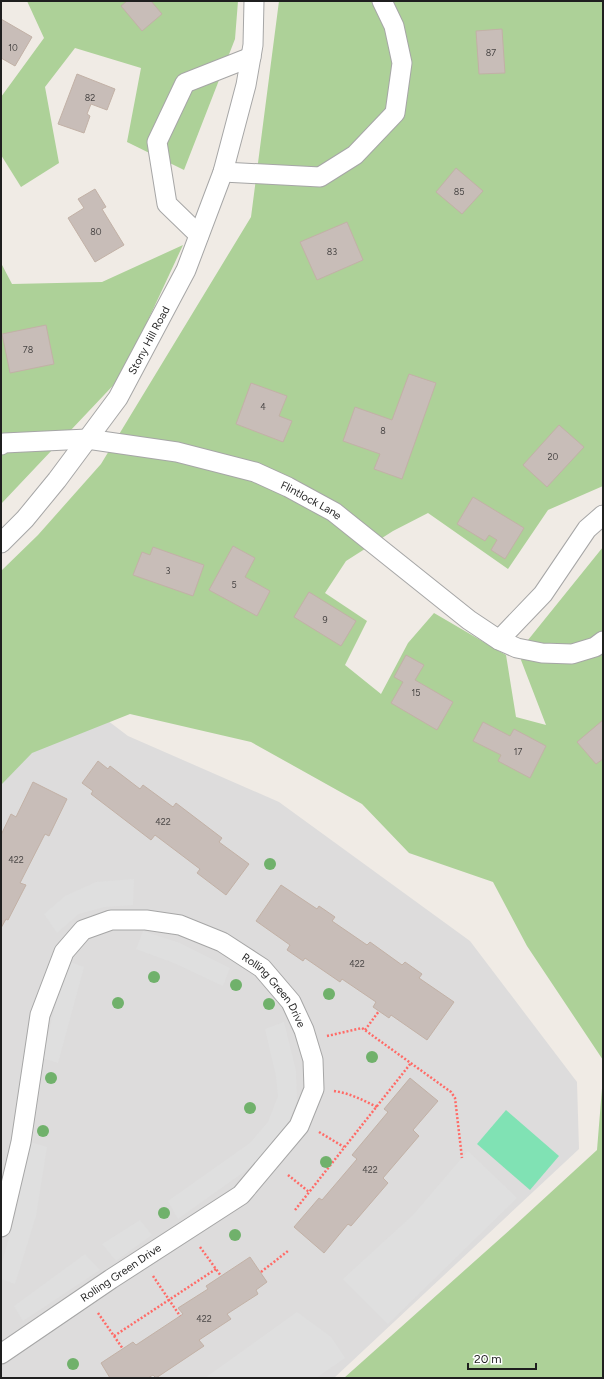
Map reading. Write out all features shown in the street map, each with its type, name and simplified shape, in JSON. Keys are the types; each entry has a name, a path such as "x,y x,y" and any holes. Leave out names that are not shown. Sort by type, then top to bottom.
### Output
{"street":[{"name":"Stony Hill Road","path":"1,543 25,519 53,485 118,398 186,270 223,172 246,85 253,45 254,1"},
{"path":"223,172 320,177 355,155 395,113 402,62 394,26 382,1"},
{"path":"199,235 167,204 157,142 185,83 251,57"},
{"path":"1,445 4,443 87,439"},
{"name":"Flintlock Lane","path":"87,439 177,452 255,472 288,487 334,512 469,620 498,640 517,648 542,653 572,654 595,647 603,641"},
{"path":"498,640 543,594 587,530 603,515"},
{"name":"Rolling Green Drive","path":"1,1227 21,1142 40,1015 64,952 83,930 111,920 146,920 180,925 222,942 262,968 291,1002 304,1030 312,1060 314,1089 299,1126 240,1195 111,1279 1,1354"}],"path":[{"path":"365,1030 379,1011"},
{"path":"327,1036 362,1028 451,1092 455,1098 462,1158"},
{"path":"295,1210 411,1064"},
{"path":"330,1091 350,1095 377,1107"},
{"path":"317,1131 344,1147"},
{"path":"288,1175 309,1192"},
{"path":"196,1241 221,1276"},
{"path":"261,1272 288,1252"},
{"path":"114,1336 216,1269"},
{"path":"151,1272 180,1316"},
{"path":"95,1309 123,1349"}],"shaded area":[{"path":"33,664 128,736 279,802 470,941 577,1082 579,1149 334,1378 1,1378 1,727"},
{"path":"134,879 133,905 104,907 79,914 57,933 44,914 65,896 96,882"},
{"path":"143,931 180,943 230,968 223,986 174,963 136,949"},
{"path":"67,961 84,967 58,1063 42,1058"},
{"path":"284,1022 296,1071 297,1101 289,1121 277,1143 259,1161 178,1219 168,1201 250,1143 268,1122 278,1096 276,1076 265,1029"},
{"path":"30,1142 47,1147 36,1216 15,1284 1,1279 1,1266 16,1212"},
{"path":"468,1151 517,1198 388,1324 343,1279 413,1215"},
{"path":"140,1220 152,1235 116,1261 102,1244"},
{"path":"85,1254 100,1270 23,1321 14,1306"},
{"path":"297,1312 331,1337 345,1358 316,1378 205,1378"}],"green space":[{"path":"27,1 238,1 235,39 184,170 127,142 141,68 75,48 45,87 59,163 21,187 1,155 1,97 44,38"},
{"path":"279,1 603,1 603,486 548,510 508,569 428,513 393,531 346,561 325,593 367,621 345,665 381,694 408,643 434,613 506,655 516,717 546,725 521,660 528,640 603,547 603,1060 527,946 493,882 409,853 362,804 251,742 130,714 32,753 1,785 1,571 38,535 101,464 251,217"},
{"path":"183,245 122,376 1,504 1,263 12,284 102,282"},
{"path":"603,1076 603,1378 344,1378 597,1150"},
{"path":"506,1110 559,1156 530,1190 477,1144"}],"building":[{"path":"127,1 151,1 162,14 142,31 121,6"},
{"path":"1,19 32,37 15,66 1,58"},
{"path":"502,29 505,73 479,74 476,31"},
{"path":"77,74 115,89 107,110 91,104 87,114 90,116 84,133 58,124"},
{"path":"456,168 483,191 462,214 436,192"},
{"path":"95,189 106,207 102,209 124,245 95,262 68,218 84,208 78,199"},
{"path":"347,222 363,260 317,280 300,242"},
{"path":"46,325 54,364 10,373 2,334"},
{"path":"409,374 436,383 402,479 374,469 380,454 343,441 355,407 392,420"},
{"path":"251,383 287,396 279,416 292,421 283,442 236,424"},
{"path":"559,425 584,447 547,487 523,465"},
{"path":"473,497 524,528 505,559 491,550 497,540 489,535 485,541 457,524"},
{"path":"233,546 255,558 245,577 270,591 257,616 209,590"},
{"path":"153,547 204,565 193,596 133,575 142,552 150,555"},
{"path":"309,592 356,621 341,646 294,617"},
{"path":"406,655 424,665 415,680 453,702 437,730 391,703 403,682 394,677"},
{"path":"603,720 603,759 596,764 577,742"},
{"path":"483,722 510,736 514,729 546,746 530,778 498,761 501,755 473,741"},
{"path":"98,761 108,769 110,766 140,789 143,785 173,807 176,803 222,838 219,842 249,864 226,895 197,873 200,869 155,835 151,840 91,794 93,791 82,783"},
{"path":"33,782 67,799 49,836 45,834 20,883 26,885 8,920 6,919 1,928 1,835 11,814 16,817"},
{"path":"281,885 317,909 319,906 335,917 332,921 367,945 370,942 402,965 405,962 422,974 419,978 454,1002 427,1040 391,1015 389,1018 373,1007 376,1002 342,979 340,982 305,958 303,961 287,950 290,945 256,921"},
{"path":"410,1078 438,1101 413,1130 419,1136 383,1178 388,1183 351,1226 348,1224 324,1253 294,1227 319,1198 322,1200 357,1159 352,1155 388,1112 384,1109"},
{"path":"250,1257 267,1282 256,1290 258,1294 227,1314 231,1319 199,1340 204,1346 156,1378 153,1375 148,1378 110,1378 101,1363 133,1342 136,1345 183,1314 178,1308 208,1289 206,1286"}]}
